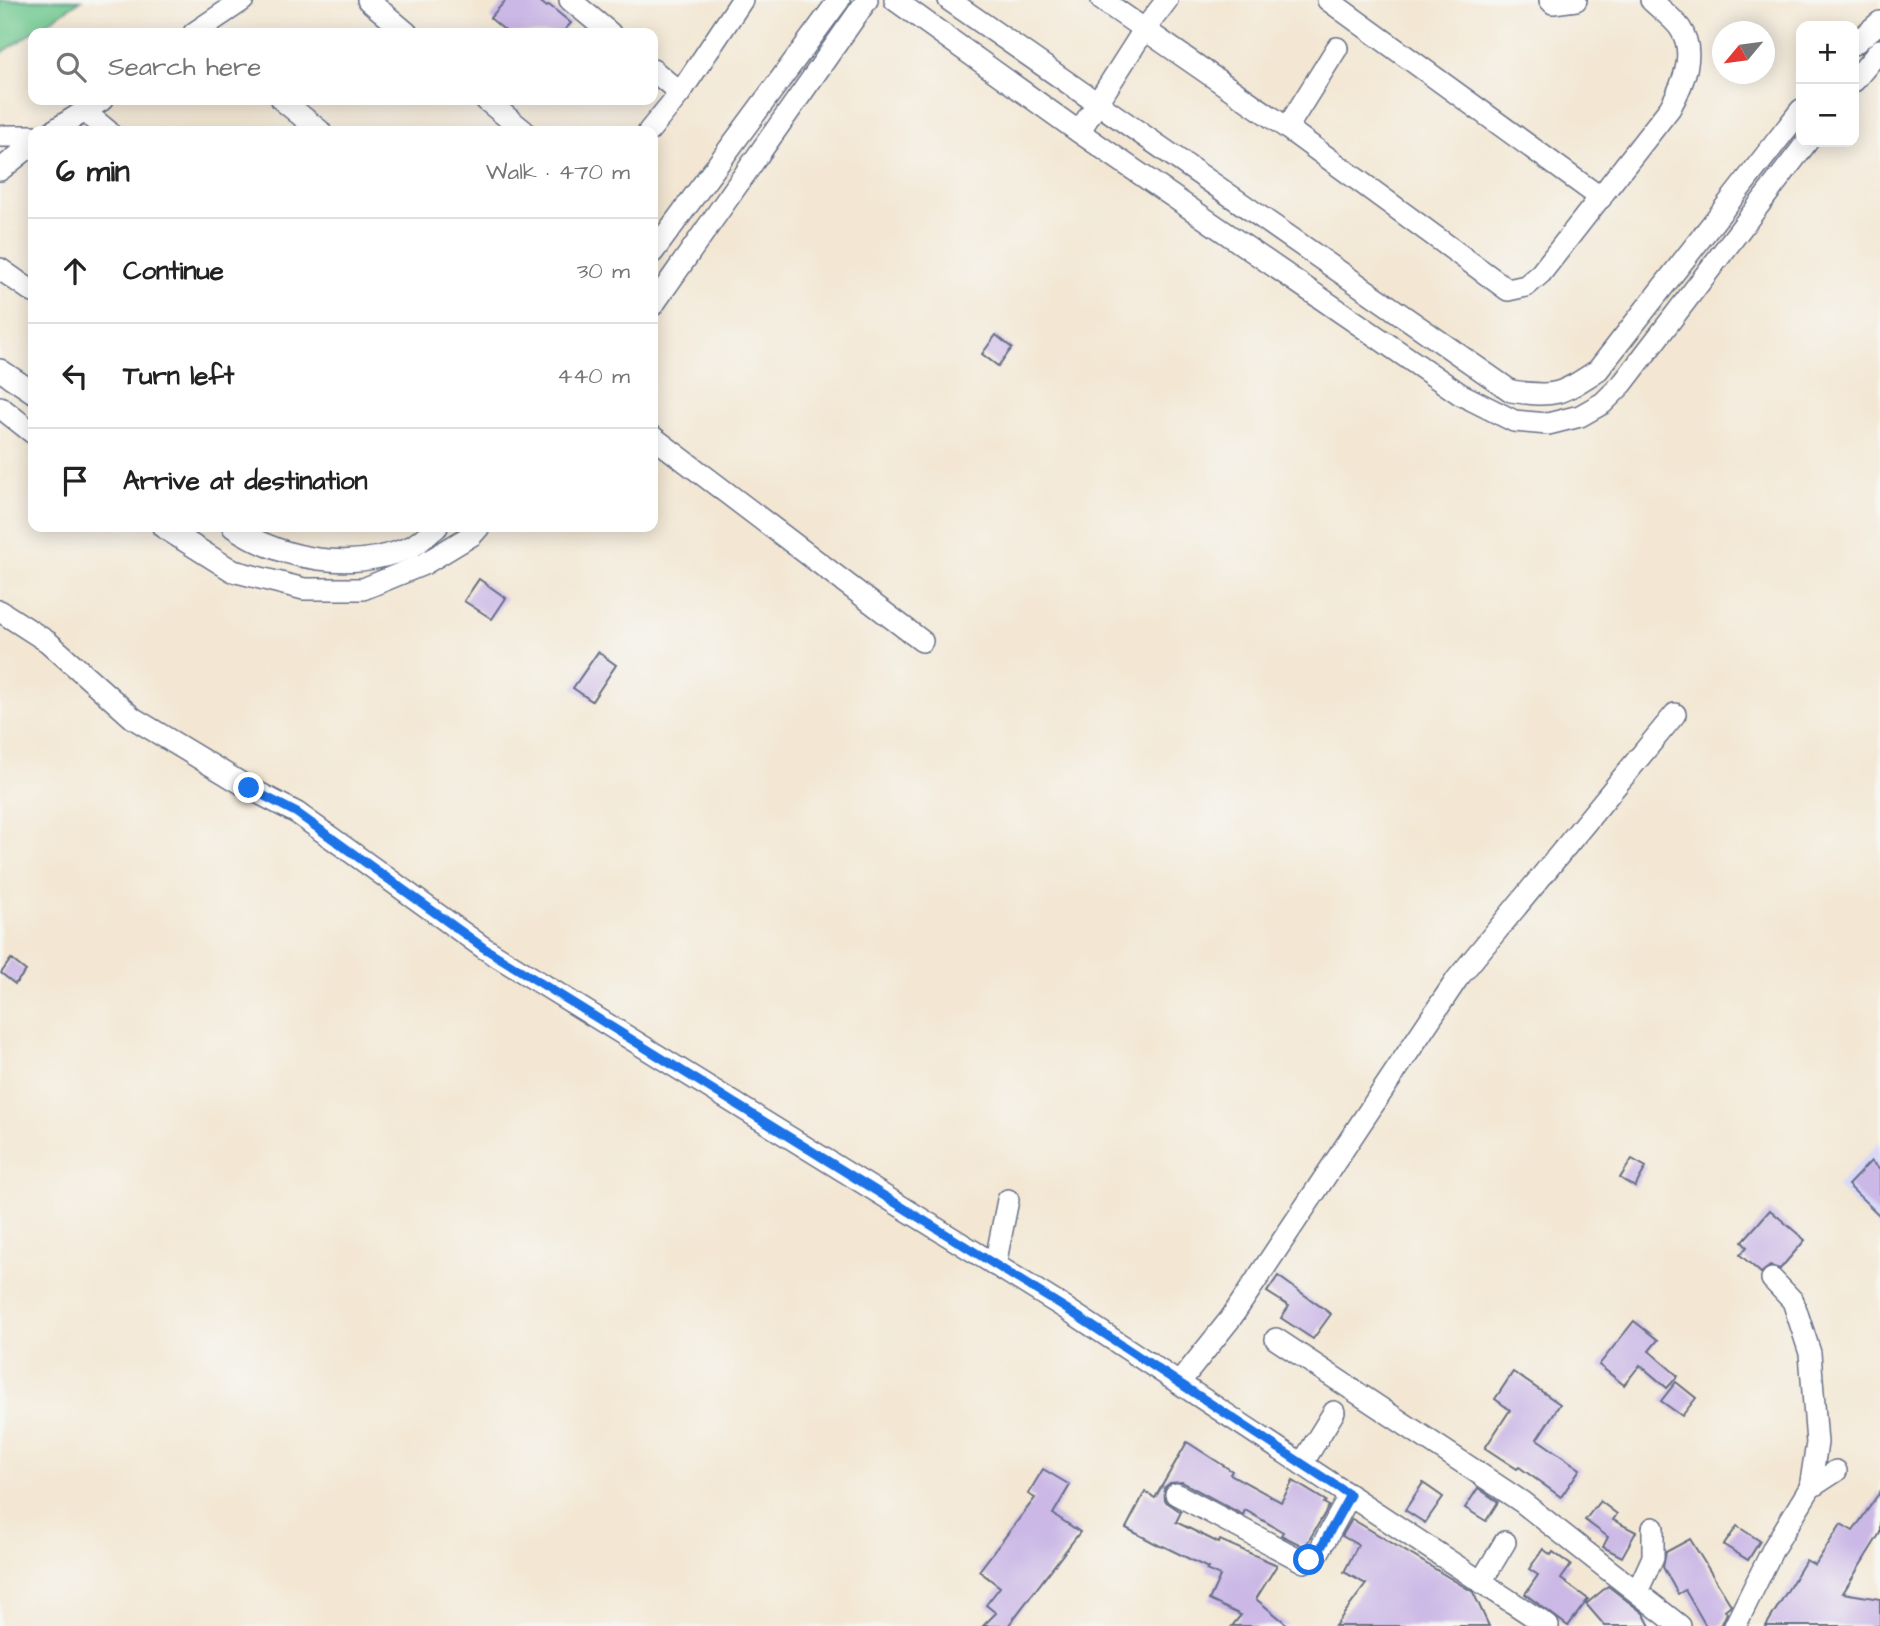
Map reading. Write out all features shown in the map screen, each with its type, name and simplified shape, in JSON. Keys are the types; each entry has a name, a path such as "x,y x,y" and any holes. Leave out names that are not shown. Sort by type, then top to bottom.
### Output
{"street":[{"path":"204,28 243,0"},
{"path":"368,0 401,28"},
{"path":"570,0 604,28"},
{"path":"653,126 680,93 742,0"},
{"path":"658,245 839,0"},
{"path":"658,297 867,0"},
{"path":"895,0 1079,132 1460,394 1514,421 1548,424 1580,416 1604,403 1623,383 1803,147"},
{"path":"949,0 1511,391 1543,396 1568,390 1598,370 1796,116"},
{"path":"1102,0 1287,128 1508,290 1526,286 1541,274 1670,107 1684,84 1688,51 1680,28 1651,0"},
{"path":"1079,132 1144,30 1167,0"},
{"path":"1328,0 1601,198"},
{"path":"1550,0 1553,3 1576,0"},
{"path":"1859,40 1880,22"},
{"path":"1287,128 1336,48"},
{"path":"1859,75 1880,50"},
{"path":"658,74 680,93"},
{"path":"288,105 314,126"},
{"path":"492,105 518,126"},
{"path":"61,126 94,106 105,126"},
{"path":"0,136 28,136"},
{"path":"0,170 28,148"},
{"path":"0,269 28,289"},
{"path":"0,370 28,389"},
{"path":"0,407 28,429"},
{"path":"658,441 922,641"},
{"path":"171,532 233,571 304,589 363,589 424,564 474,532"},
{"path":"240,532 254,541 307,559 360,561 412,546 430,532"},
{"path":"0,611 48,642 133,718 249,788 297,813 484,948 1179,1382 1548,1626"},
{"path":"1179,1382 1231,1318 1457,979 1675,714"},
{"path":"995,1265 1008,1200"},
{"path":"1735,1626 1774,1547 1810,1488 1817,1443 1810,1353 1793,1301 1772,1279"},
{"path":"1276,1339 1522,1502 1680,1626"},
{"path":"1302,1464 1334,1412"},
{"path":"1810,1488 1836,1471"},
{"path":"1176,1494 1304,1562 1318,1553 1350,1495"},
{"path":"1637,1592 1653,1557 1653,1528"},
{"path":"1481,1582 1505,1542"}],"shaded area":[{"path":"1880,1142 1880,1229 1836,1186"}],"green space":[{"path":"0,0 81,0 39,28 28,28 28,35 0,54"}],"building":[{"path":"506,0 538,0 547,7 549,5 571,23 566,28 502,28 490,18"},
{"path":"996,335 1012,348 998,366 982,354"},
{"path":"479,579 506,598 492,619 464,601"},
{"path":"598,652 616,665 592,701 573,688"},
{"path":"11,959 26,971 15,984 1,973"},
{"path":"1632,1159 1646,1167 1635,1187 1620,1178"},
{"path":"1871,1161 1880,1170 1880,1216 1848,1185"},
{"path":"1770,1210 1805,1240 1780,1269 1770,1266 1761,1273 1740,1255 1747,1247 1742,1242"},
{"path":"1278,1276 1331,1314 1313,1339 1281,1318 1289,1306 1267,1292"},
{"path":"1634,1321 1658,1340 1649,1351 1678,1376 1667,1388 1640,1365 1624,1385 1599,1365"},
{"path":"1513,1372 1560,1404 1537,1439 1580,1469 1561,1497 1519,1467 1517,1469 1485,1448 1510,1410 1495,1399"},
{"path":"1676,1382 1696,1398 1682,1416 1661,1401"},
{"path":"1187,1442 1232,1471 1230,1474 1281,1502 1293,1481 1326,1501 1324,1503 1329,1506 1305,1547 1281,1535 1283,1532 1245,1510 1243,1515 1182,1482 1170,1483 1164,1488 1165,1501 1181,1512 1176,1522 1219,1543 1220,1540 1277,1565 1256,1599 1289,1626 1232,1626 1241,1615 1209,1600 1220,1576 1126,1528 1145,1492 1155,1498"},
{"path":"1043,1469 1070,1485 1053,1514 1080,1532 1008,1626 983,1626 996,1613 986,1605 1000,1587 979,1571 1035,1498 1028,1494"},
{"path":"1423,1483 1443,1497 1425,1523 1405,1510"},
{"path":"1478,1488 1498,1502 1486,1521 1465,1508"},
{"path":"1880,1492 1880,1533 1843,1593 1880,1599 1880,1626 1766,1626 1806,1560 1815,1565 1841,1524 1853,1531"},
{"path":"1600,1501 1617,1514 1613,1520 1636,1532 1622,1557 1603,1547 1608,1537 1585,1520"},
{"path":"1352,1519 1473,1592 1489,1626 1335,1626 1366,1584 1344,1572 1358,1545 1342,1536"},
{"path":"1737,1526 1760,1541 1748,1560 1724,1545"},
{"path":"1690,1539 1731,1605 1725,1610 1727,1613 1722,1624 1718,1626 1706,1626 1685,1590 1678,1594 1663,1567 1666,1552"},
{"path":"1543,1549 1551,1555 1553,1552 1571,1565 1561,1579 1588,1599 1568,1626 1525,1594 1538,1575 1529,1569"},
{"path":"1608,1586 1643,1613 1650,1626 1605,1626 1586,1604"}],"route":[{"path":"249,788 297,813 484,948 1065,1308 1350,1495 1318,1553 1309,1560"}]}
